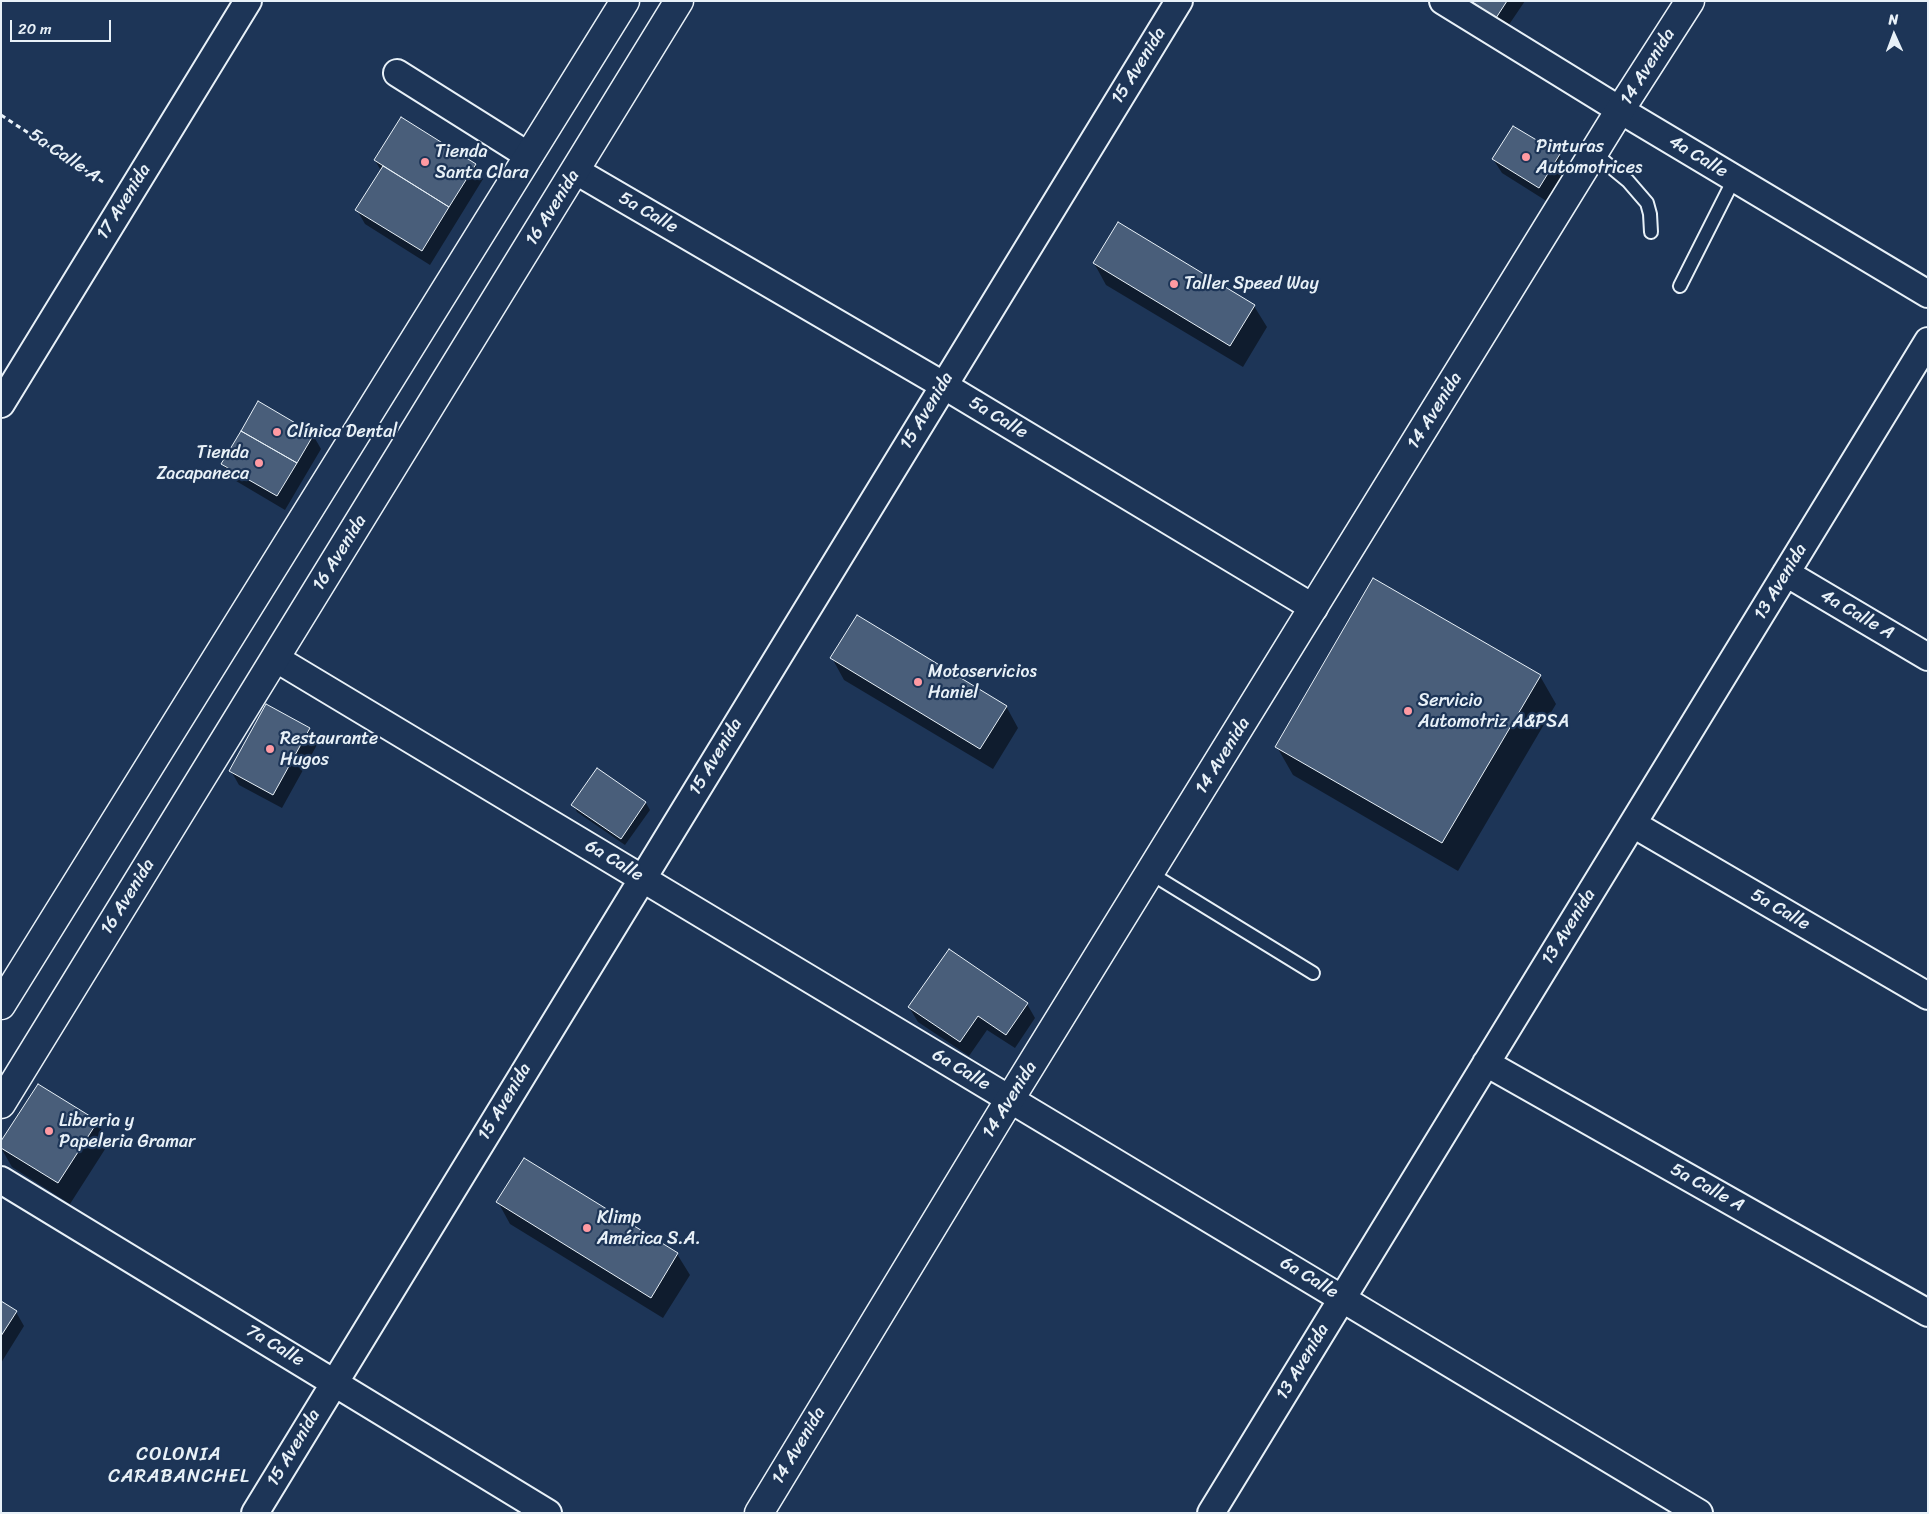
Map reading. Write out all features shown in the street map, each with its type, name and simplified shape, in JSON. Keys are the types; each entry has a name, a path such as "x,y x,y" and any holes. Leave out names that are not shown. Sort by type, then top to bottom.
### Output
{"main road":[{"path":"1,1005 625,1"},
{"name":"16 Avenida","path":"1,1104 679,1"},
{"name":"14 Avenida","path":"759,1513 1010,1099 1620,110 1690,1"}],"street":[{"name":"17 Avenida","path":"1,404 248,1"},
{"name":"15 Avenida","path":"255,1513 1179,1"},
{"name":"4a Calle","path":"1443,1 1734,179 1928,294"},
{"path":"397,72 529,156"},
{"name":"5a Calle","path":"576,171 943,385 1314,608"},
{"name":"13 Avenida","path":"1211,1513 1928,342"},
{"name":"4a Calle A","path":"1786,573 1928,656"},
{"name":"6a Calle","path":"275,658 1698,1513"},
{"name":"5a Calle","path":"1633,824 1928,996"},
{"name":"5a Calle A","path":"1486,1064 1928,1313"},
{"name":"7a Calle","path":"1,1180 548,1513"}],"lane":[{"path":"1594,153 1628,181 1647,203 1651,232"},
{"path":"1680,286 1734,179"},
{"path":"1150,873 1312,973"}],"path":[{"name":"5a Calle A","path":"1,114 127,198"}],"building":[{"path":"1471,1 1507,1 1496,18"},
{"name":"Tienda Santa Clara","path":"401,117 476,164 449,207 374,160"},
{"name":"Pinturas Automotrices","path":"1513,126 1560,154 1539,188 1492,159"},
{"path":"383,166 449,207 422,251 355,210"},
{"name":"Taller Speed Way","path":"1118,222 1255,305 1230,346 1093,263"},
{"name":"Clínica Dental","path":"258,401 314,434 297,463 241,431"},
{"name":"Tienda Zacapaneca","path":"241,431 297,463 277,496 221,464"},
{"name":"Servicio Automotriz A&PSA","path":"1373,578 1541,675 1442,843 1275,747"},
{"name":"Motoservicios Haniel","path":"857,615 1007,706 980,749 830,658"},
{"name":"Restaurante Hugos","path":"266,704 310,728 273,795 229,771"},
{"path":"597,768 646,802 621,839 571,805"},
{"path":"949,949 1028,1003 1006,1035 978,1016 960,1042 908,1007"},
{"name":"Libreria y Papeleria Gramar","path":"38,1084 98,1121 58,1183 1,1148 1,1141"},
{"name":"Klimp América S.A.","path":"524,1158 678,1253 651,1298 496,1202"},
{"path":"1,1301 17,1311 1,1336"}],"place":[{"name":"Pinturas Automotrices","path":"1526,157"},
{"name":"Tienda Santa Clara","path":"425,162"},
{"name":"Taller Speed Way","path":"1174,284"},
{"name":"Clínica Dental","path":"277,432"},
{"name":"Tienda Zacapaneca","path":"259,463"},
{"name":"Motoservicios Haniel","path":"918,682"},
{"name":"Servicio Automotriz A&PSA","path":"1408,711"},
{"name":"Restaurante Hugos","path":"270,749"},
{"name":"Libreria y Papeleria Gramar","path":"49,1131"},
{"name":"Klimp América S.A.","path":"587,1228"}],"district":[{"name":"COLONIA CARABANCHEL","path":"179,1466"}]}
